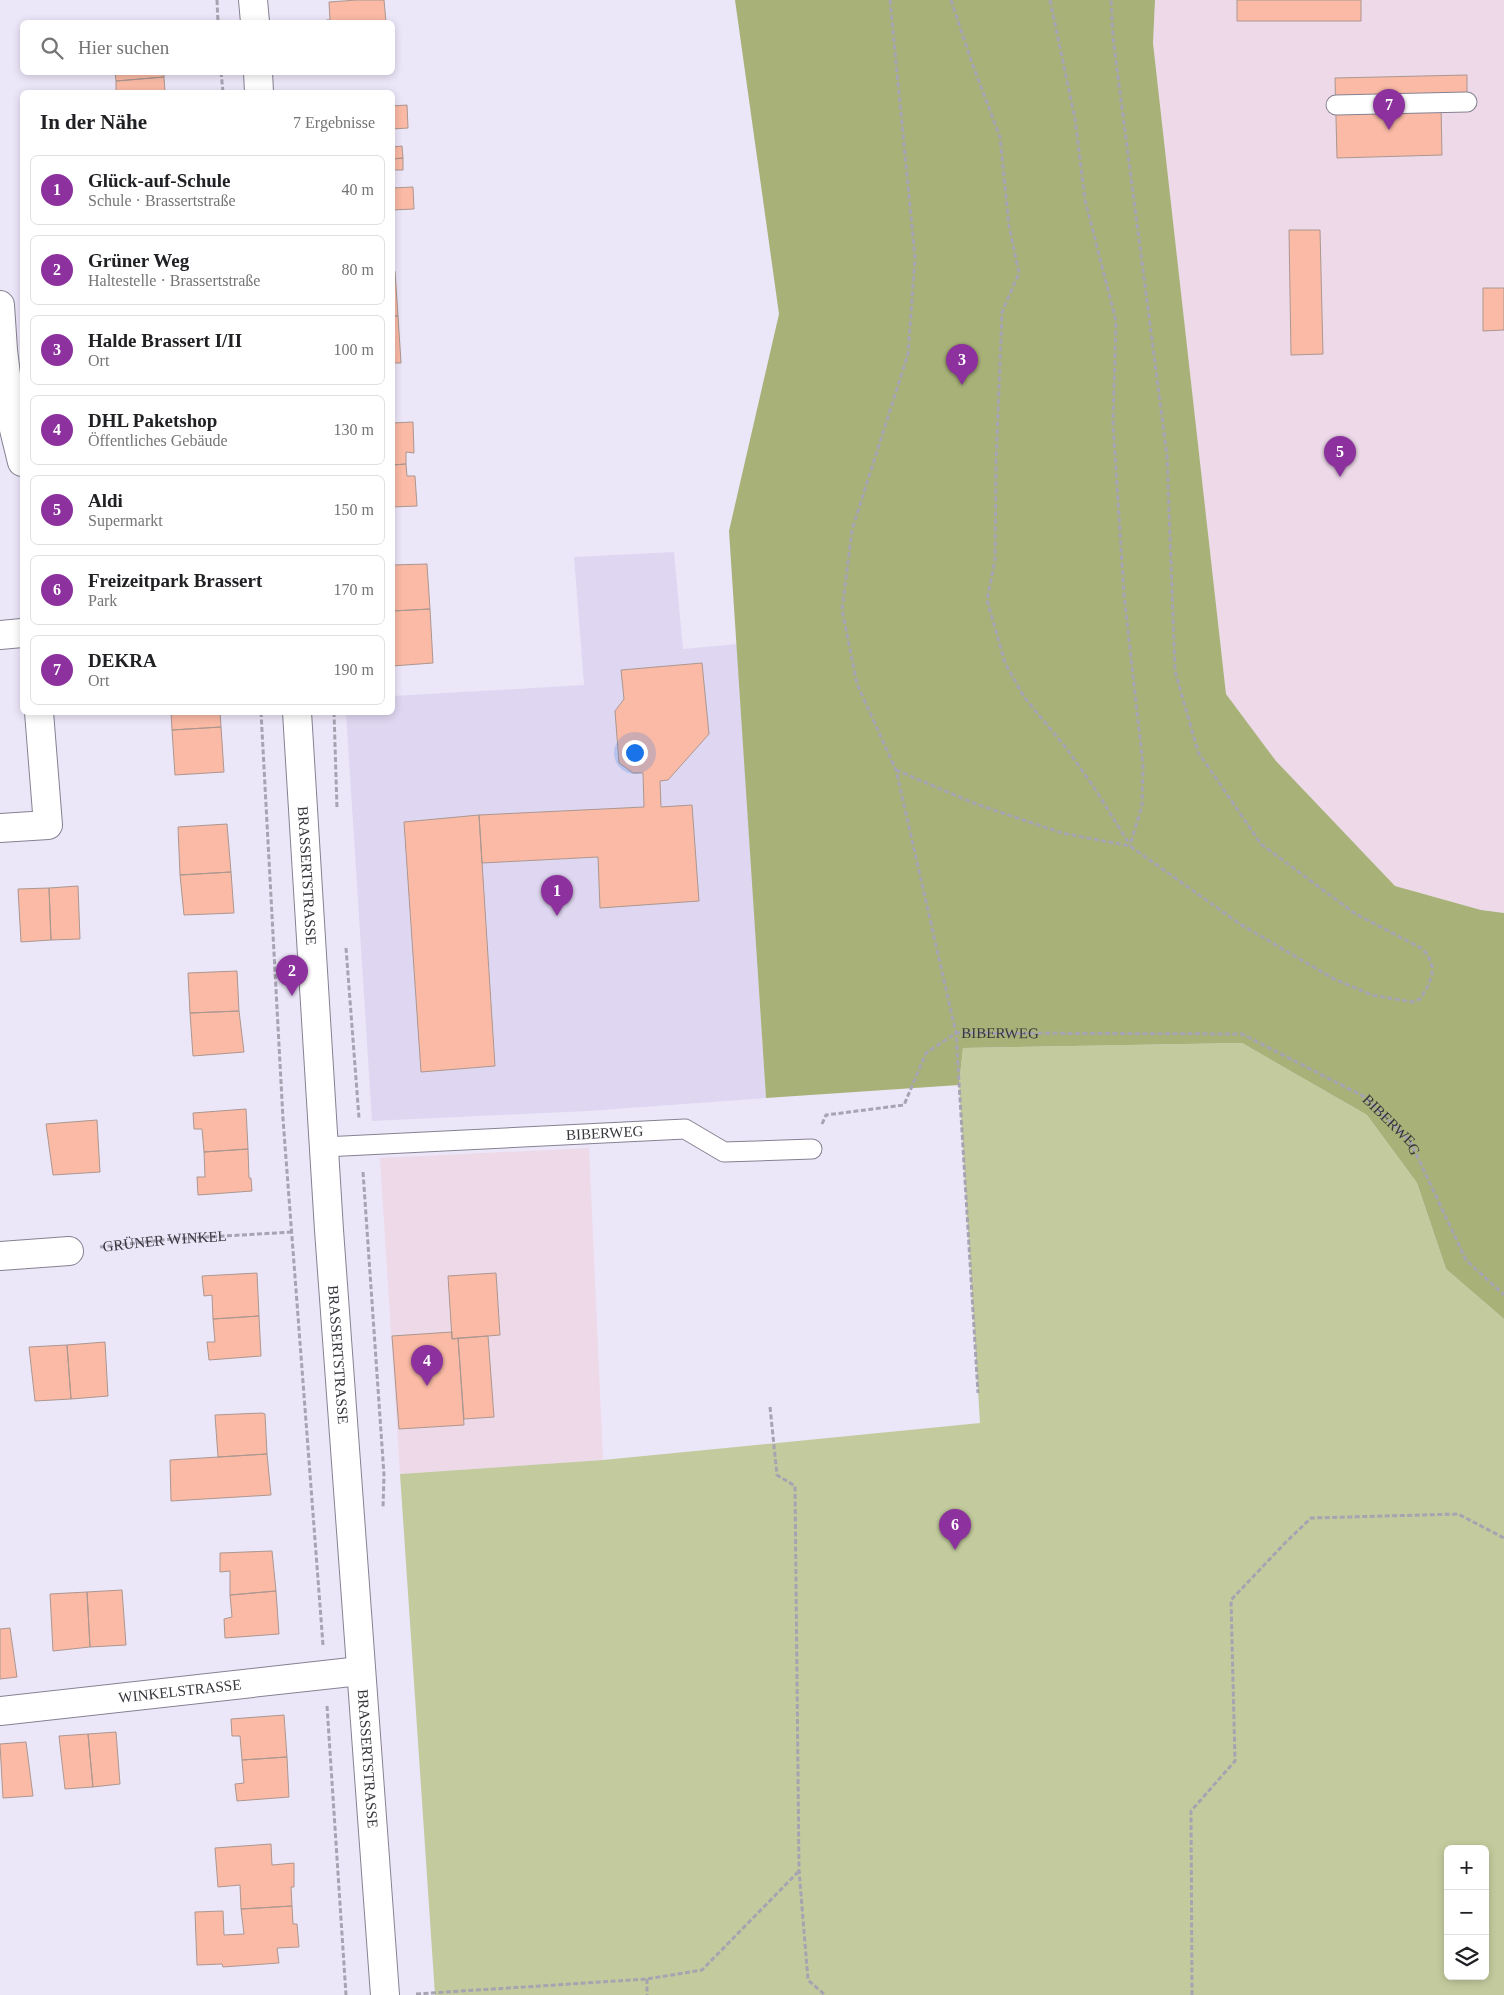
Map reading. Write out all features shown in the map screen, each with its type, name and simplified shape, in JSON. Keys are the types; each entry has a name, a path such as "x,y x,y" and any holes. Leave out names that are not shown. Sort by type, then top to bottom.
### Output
{"main road":[{"path":"253,0 255,20"},
{"path":"258,75 259,90"},
{"path":"0,306 11,417 20,454"},
{"path":"0,635 20,634"},
{"path":"0,828 48,825 39,715"},
{"name":"BRASSERTSTRASSE","path":"297,715 329,1230 385,1995"},
{"path":"0,1256 70,1251"},
{"name":"WINKELSTRASSE","path":"0,1711 360,1671"}],"lane":[{"path":"1336,105 1467,102"},
{"name":"BIBERWEG","path":"324,1147 685,1129 724,1152 812,1150"}],"path":[{"path":"217,0 218,20"},
{"path":"890,0 915,258 908,354 852,530 842,610 857,684 896,770 956,1033 978,1392"},
{"path":"951,0 972,64 1000,138 1009,226 1018,273 1002,312 996,464 995,560 988,600 1005,663 1024,696 1067,748 1096,788 1130,846 1240,924 1334,979 1372,995 1412,1002 1420,999 1432,975 1432,966 1428,955 1420,948 1354,913 1261,844 1198,752 1175,671 1167,456 1113,38 1111,0"},
{"path":"1050,0 1075,120 1085,200 1116,320 1114,442 1124,595 1143,765 1142,806 1130,846"},
{"path":"221,75 222,90"},
{"path":"261,715 283,1119 325,1674 346,1995"},
{"path":"896,770 976,804 1062,833 1130,846"},
{"name":"BIBERWEG","path":"812,1150 826,1114 904,1105 926,1052 956,1033 1242,1034 1365,1097 1404,1135 1410,1141 1466,1260 1504,1295"},
{"name":"GRÜNER WINKEL","path":"70,1251 172,1239 329,1230"},
{"path":"770,1407 778,1475 795,1486 799,1870 808,1980 825,1995"},
{"path":"1192,1995 1191,1811 1235,1761 1231,1600 1284,1543 1311,1518 1458,1514 1504,1538"},
{"path":"408,1994 647,1978 702,1970 799,1870"},
{"path":"647,1978 647,1995"}],"shaded area":[{"path":"1155,0 1504,0 1504,913 1481,910 1395,886 1276,761 1226,694 1153,43"},
{"path":"674,552 683,649 737,644 766,1098 588,1111 372,1121 346,715 395,715 395,696 584,685 574,557"},
{"path":"589,1148 603,1460 400,1474 380,1158"}],"green space":[{"path":"735,0 1155,0 1153,43 1226,694 1276,761 1395,886 1481,910 1504,913 1504,1319 1446,1269 1417,1183 1367,1115 1242,1043 963,1048 959,1085 766,1098 729,531 779,314"},
{"path":"1242,1043 1367,1115 1417,1183 1446,1269 1504,1319 1504,1995 435,1995 400,1474 603,1460 980,1423 959,1085 963,1048"}],"building":[{"path":"384,0 386,20 330,20 329,2"},
{"path":"1237,0 1361,0 1361,21 1237,21"},
{"path":"115,75 164,75 164,77 116,81"},
{"path":"1467,75 1467,105 1441,105 1442,155 1337,158 1335,78"},
{"path":"164,77 165,90 116,90 116,81"},
{"path":"407,105 408,128 395,129 395,106"},
{"path":"402,146 403,158 395,159 395,147"},
{"path":"403,158 403,170 395,170 395,159"},
{"path":"413,187 414,209 395,210 395,188"},
{"path":"1289,230 1320,230 1323,354 1291,355"},
{"path":"395,271 398,316 395,316"},
{"path":"1483,288 1504,288 1504,330 1483,331"},
{"path":"395,316 398,316 401,363 395,363"},
{"path":"413,422 414,453 406,452 406,464 395,465 395,423"},
{"path":"406,464 407,476 415,476 417,506 395,507 395,465"},
{"path":"427,564 430,609 395,611 395,565"},
{"path":"430,609 433,663 395,666 395,611"},
{"path":"702,663 709,734 668,780 660,781 661,807 692,805 699,901 600,908 598,857 482,863 479,815 644,807 643,773 633,773 619,763 615,711 624,699 621,670"},
{"path":"171,715 220,715 221,727 172,730"},
{"path":"221,727 224,772 175,775 172,730"},
{"path":"479,815 495,1066 421,1072 404,822"},
{"path":"227,824 231,872 180,875 178,827"},
{"path":"231,872 234,913 184,915 180,875"},
{"path":"78,886 80,939 51,940 49,888"},
{"path":"49,888 51,940 21,942 18,889"},
{"path":"237,971 239,1011 190,1013 188,973"},
{"path":"239,1011 244,1052 193,1056 190,1013"},
{"path":"246,1109 248,1149 204,1152 202,1129 194,1129 193,1113"},
{"path":"97,1120 100,1172 53,1175 46,1124"},
{"path":"248,1149 249,1178 251,1178 252,1191 198,1195 197,1177 205,1177 204,1152"},
{"path":"257,1273 259,1316 213,1319 212,1295 204,1296 202,1276"},
{"path":"496,1273 500,1335 452,1339 448,1276"},
{"path":"259,1316 261,1356 209,1360 207,1342 215,1342 213,1319"},
{"path":"452,1332 452,1339 458,1338 464,1425 399,1429 392,1336"},
{"path":"488,1336 494,1417 464,1419 458,1338"},
{"path":"105,1342 108,1396 71,1399 67,1345"},
{"path":"67,1345 71,1399 35,1401 29,1347"},
{"path":"265,1414 267,1454 218,1457 215,1415"},
{"path":"267,1454 271,1495 171,1501 170,1460"},
{"path":"272,1551 276,1591 230,1595 230,1571 220,1572 220,1553"},
{"path":"122,1590 126,1645 90,1647 87,1592"},
{"path":"276,1591 279,1634 225,1638 224,1619 232,1617 230,1595"},
{"path":"87,1592 90,1647 53,1651 50,1594"},
{"path":"10,1628 17,1677 0,1679 0,1629"},
{"path":"284,1715 287,1757 242,1760 240,1736 232,1736 231,1719"},
{"path":"116,1732 120,1784 93,1787 88,1734"},
{"path":"88,1734 93,1787 65,1789 59,1736"},
{"path":"26,1742 33,1796 3,1798 0,1744"},
{"path":"287,1757 289,1797 237,1801 235,1784 244,1783 242,1760"},
{"path":"271,1844 272,1865 294,1863 294,1887 291,1887 292,1906 241,1909 240,1885 218,1887 215,1848"},
{"path":"292,1906 293,1924 297,1924 299,1947 277,1948 279,1963 223,1967 222,1964 197,1965 195,1912 223,1911 224,1935 244,1934 241,1909"}],"place":[{"name":"DEKRA","path":"1389,130"},
{"name":"Halde Brassert I/II","path":"962,385"},
{"name":"Aldi","path":"1340,477"},
{"name":"Glück-auf-Schule","path":"557,916"},
{"name":"Grüner Weg","path":"292,996"},
{"name":"DHL Paketshop","path":"427,1386"},
{"name":"Freizeitpark Brassert","path":"955,1550"}]}
